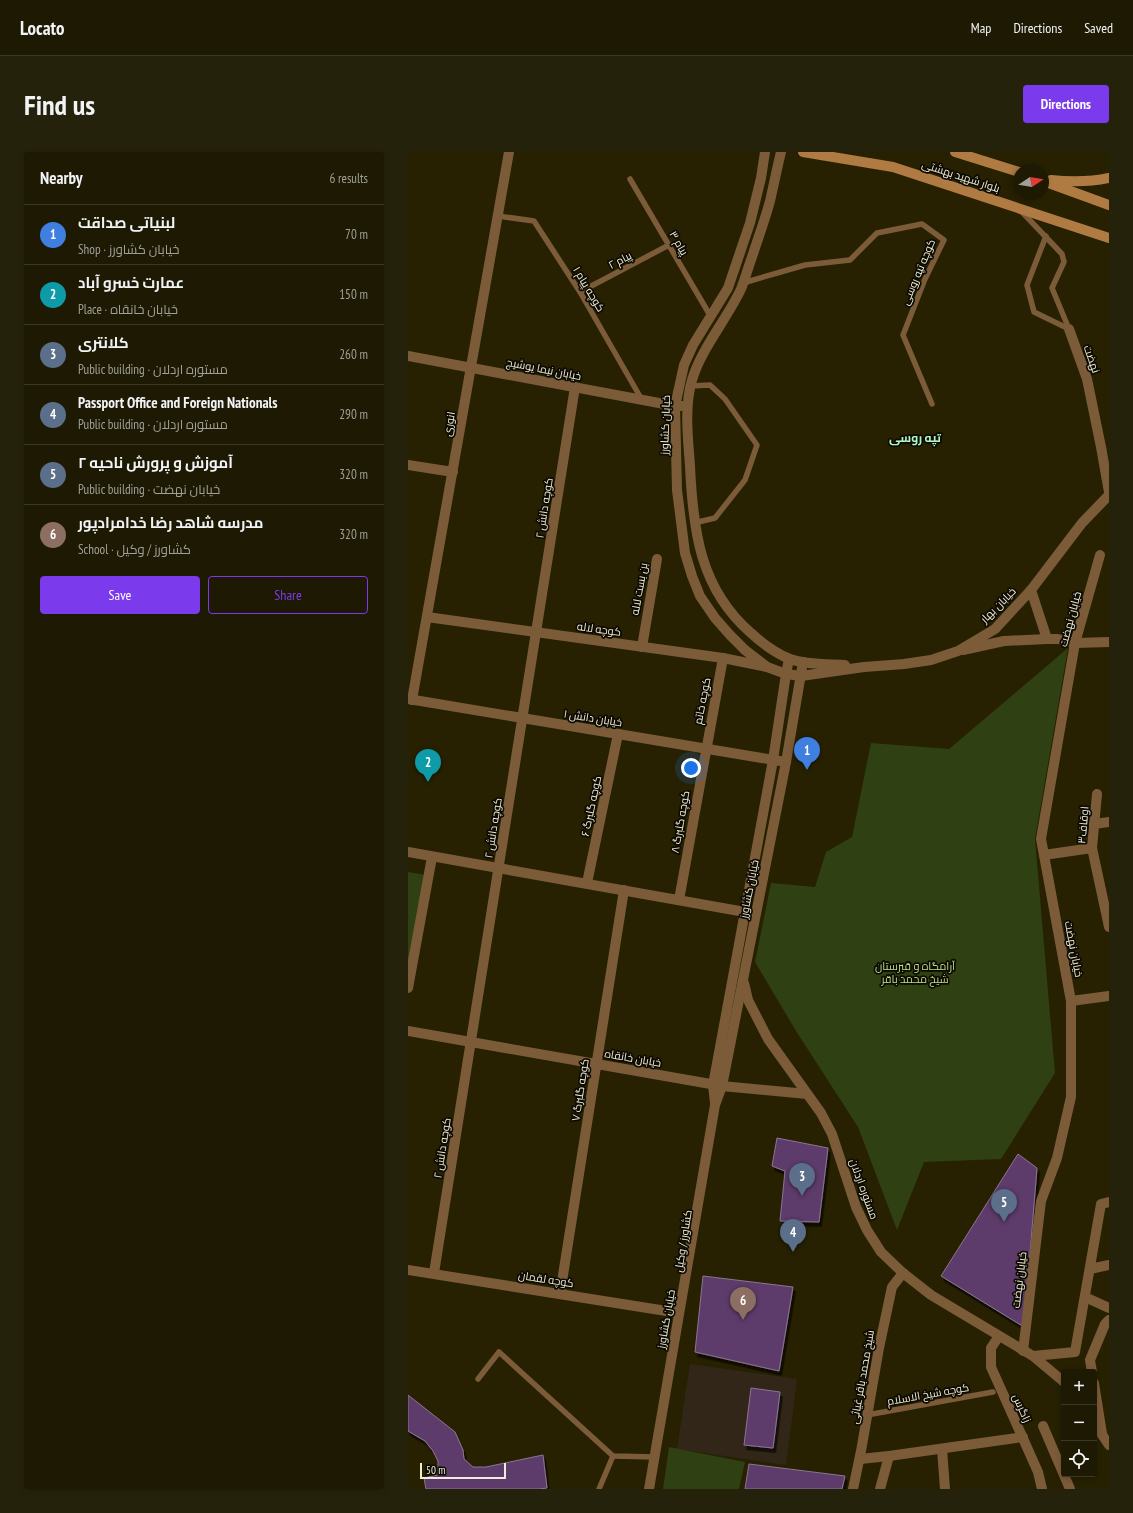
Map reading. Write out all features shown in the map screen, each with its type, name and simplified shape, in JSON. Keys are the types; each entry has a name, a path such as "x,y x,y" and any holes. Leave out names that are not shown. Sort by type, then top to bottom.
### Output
{"main road":[{"name":"بلوار شهید بهشتی","path":"803,152 893,167 1108,238"},
{"name":"بلوار شهید بهشتی","path":"955,152 1013,170"},
{"path":"1049,180 1090,181 1109,178"},
{"path":"1049,182 1109,205"}],"street":[{"name":"انوری","path":"410,700 427,617 509,152"},
{"name":"خیابان کشاورز","path":"766,152 750,223 728,288 694,345 684,365 676,406 677,490 685,553 700,596 715,618 746,650 767,667 786,674 801,676"},
{"name":"خیابان کشاورز","path":"649,1489 715,1105 743,979 786,762 803,662 789,658 766,646 741,625 723,603 709,578 699,547 694,523 690,479 687,406 691,386 698,364 728,313 743,283 769,202 781,152"},
{"name":"نهضت","path":"1069,329 1087,379 1109,494"},
{"name":"خیابان نیما یوشیج","path":"408,356 642,400 676,406 687,406"},
{"name":"کوچه دانش ۲","path":"434,1273 575,387"},
{"path":"408,466 452,472"},
{"name":"خیابان بهار","path":"801,676 864,667 931,660 958,651 995,629 1031,590 1082,523 1109,494"},
{"name":"خیابان نهضت","path":"1023,1350 1041,1201 1057,1158 1071,1097 1071,1001 1041,839 1075,643 1100,555"},
{"name":"بن بست لاله","path":"642,647 657,558"},
{"path":"1031,590 1047,638"},
{"name":"کوچه لاله","path":"427,617 722,658 767,667"},
{"path":"958,651 1004,641 1047,638 1075,643 1109,644"},
{"name":"کوچه خاتم","path":"706,749 722,658"},
{"name":"خیابان کشاورز","path":"720,1086 745,912 773,760 789,658"},
{"name":"خیابان بهار","path":"803,662 864,667"},
{"name":"خیابان دانش ۱","path":"410,700 786,762"},
{"name":"کوچه گلبرگ ۶","path":"587,883 618,734"},
{"name":"کوچه گلبرگ ۸","path":"679,900 706,749"},
{"name":"اوقاف۳","path":"1097,794 1092,848 1109,927"},
{"path":"1094,824 1109,822"},
{"path":"1044,855 1092,848"},
{"path":"408,852 745,912"},
{"path":"408,988 432,857"},
{"name":"کوچه گلبرگ ۷","path":"560,1294 624,890"},
{"name":"مستوره اردلان","path":"743,979 748,1000 768,1039 821,1113 832,1134 856,1207 867,1230 881,1252 903,1273 931,1295 1033,1356 1061,1379"},
{"path":"1071,1001 1109,996"},
{"name":"کشاورز / وکیل","path":"654,1489 720,1086 731,1045 748,1000"},
{"name":"خیابان خانقاه","path":"408,1031 720,1086 807,1094"},
{"path":"1033,1356 1075,1352 1090,1269 1105,1203"},
{"path":"1090,1269 1109,1265"},
{"name":"کوچه لقمان","path":"408,1270 679,1313"},
{"name":"شیخ محمد باقر غیاثی","path":"853,1489 860,1459 879,1348 892,1287 903,1273"},
{"path":"1085,1297 1109,1308"},
{"path":"1092,1369 1090,1360 1105,1324 1109,1320"},
{"name":"زاگرس","path":"999,1336 992,1348 991,1367 1038,1472 1042,1489"},
{"path":"1097,1402 1102,1434"},
{"path":"1042,1426 1070,1489"},
{"path":"1097,1427 1109,1445"},
{"path":"860,1459 1022,1437"},
{"path":"942,1449 945,1489"},
{"path":"880,1489 888,1456"}],"lane":[{"name":"پیام ۳","path":"630,179 711,317"},
{"path":"1017,207 1062,254 1064,262 1052,288 1069,329"},
{"name":"کوچه پیام ۱","path":"498,216 534,221 580,292 642,400"},
{"name":"کوچه تپه روسی","path":"743,283 805,265 850,260 878,234 922,224 944,240 925,280 903,335 932,404"},
{"path":"1046,236 1027,286 1034,312 1069,329"},
{"name":"پیام ۲","path":"580,292 669,245"},
{"path":"691,386 710,385 725,399 757,444 745,480 715,518 694,523"},
{"path":"478,1379 498,1352 613,1456 655,1457"},
{"name":"کوچه شیخ الاسلام","path":"867,1415 993,1392"},
{"path":"599,1489 613,1456"}],"shaded area":[{"path":"690,1364 797,1379 786,1465 677,1449"}],"green space":[{"name":"آرامگاه و قبرستان شیخ محمد باقر","path":"1068,648 1035,839 1055,1073 1001,1159 924,1162 897,1230 858,1127 796,1031 755,962 771,883 815,887 826,852 852,837 871,743 949,749"},
{"path":"408,872 426,875 408,970"},
{"path":"669,1447 745,1462 739,1489 663,1489"}],"building":[{"path":"777,1138 828,1148 819,1222 780,1221 785,1171 772,1166"},
{"path":"1018,1154 1037,1168 1024,1327 941,1276"},
{"path":"703,1276 793,1287 779,1371 695,1352"},
{"path":"751,1388 780,1392 773,1448 744,1445"},
{"path":"408,1395 455,1432 463,1450 464,1459 473,1467 486,1467 543,1455 547,1488 426,1489 424,1478 438,1475 438,1461 433,1451 425,1441 408,1431"},
{"path":"749,1464 845,1476 842,1489 745,1489"}],"place":[{"name":"لبنیاتی ‌صداقت","path":"807,770"},
{"name":"عمارت خسرو آباد","path":"428,782"},
{"name":"کلانتری","path":"802,1196"},
{"name":"آموزش و پرورش ناحیه ۲","path":"1004,1222"},
{"name":"Passport Office and Foreign Nationals","path":"793,1252"},
{"name":"مدرسه شاهد رضا خدامرادپور","path":"743,1320"}],"district":[{"name":"تپه روسی","path":"915,438"}]}
